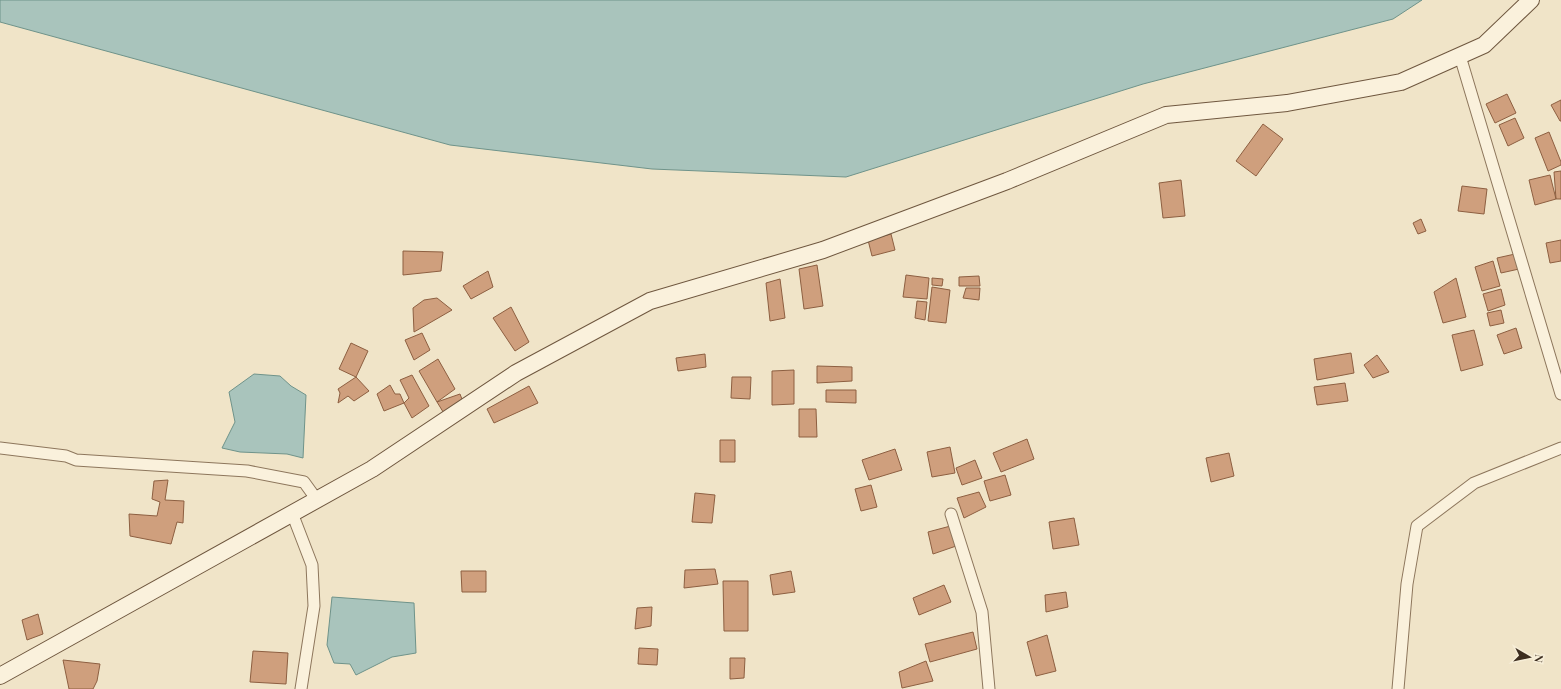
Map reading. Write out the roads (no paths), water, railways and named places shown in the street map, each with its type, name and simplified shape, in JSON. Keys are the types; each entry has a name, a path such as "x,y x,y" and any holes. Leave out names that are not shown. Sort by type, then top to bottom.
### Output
{"main road":[{"path":"0,676 372,469 516,373 650,302 823,250 1007,181 1166,114 1287,103 1401,82 1484,45 1531,0"}],"street":[{"path":"1460,56 1561,394"},
{"path":"0,448 66,456 76,460 247,471 304,482 317,499"},
{"path":"1398,689 1407,584 1417,526 1474,483 1561,448"},
{"path":"292,513 312,565 314,606 301,689"},
{"path":"951,514 982,612 989,689"}],"water":[{"path":"0,0 1422,0 1393,19 1143,84 846,177 652,169 450,145 0,22"},
{"path":"254,374 280,376 291,386 306,395 303,458 287,454 240,452 222,448 235,422 229,392"},
{"path":"332,597 414,603 416,653 392,657 356,675 350,664 334,663 327,645"}]}
